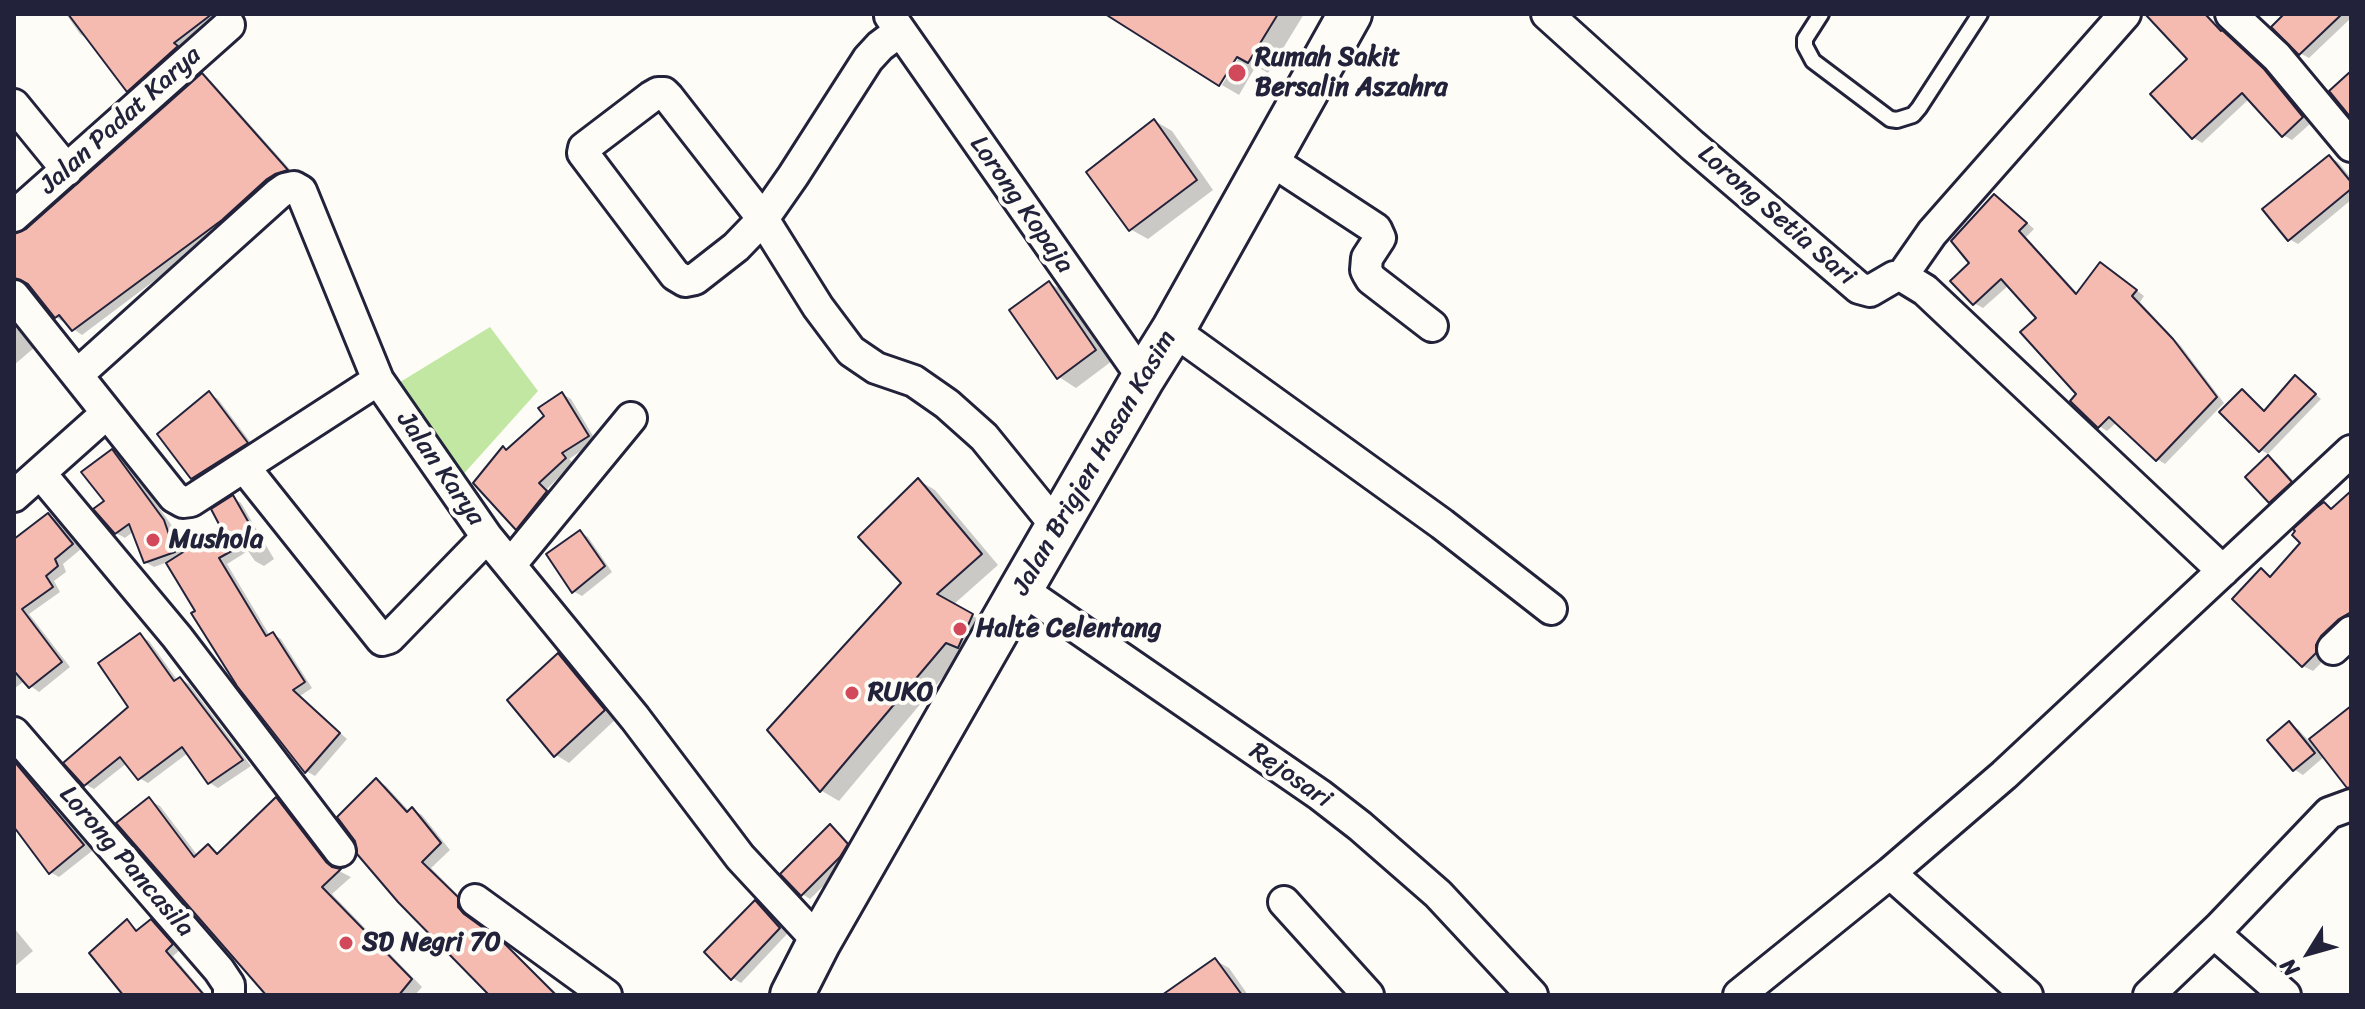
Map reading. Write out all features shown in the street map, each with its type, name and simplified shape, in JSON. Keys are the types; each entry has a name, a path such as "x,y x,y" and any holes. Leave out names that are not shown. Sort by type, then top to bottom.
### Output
{"street":[{"name":"Jalan Brigjen Hasan Kasim","path":"792,995 819,942 1173,330 1350,14"},
{"name":"Lorong Setia Sari","path":"1547,14 1692,145 1859,288 1870,291 1894,277 1902,276"},
{"path":"2125,14 1932,233 1902,276 1925,290 2223,571"},
{"path":"2231,14 2277,57 2351,146"},
{"name":"Lorong Kopaja","path":"763,219 664,93 651,97 582,150 675,275 685,281 699,276 736,247 763,219 894,22 1143,378"},
{"name":"Jalan Padat Karya","path":"14,216 229,25"},
{"path":"14,105 67,170"},
{"path":"1269,159 1376,229 1380,238 1367,258 1368,274 1432,326"},
{"name":"Jalan Karya","path":"77,375 278,194 294,187 301,191 378,380 487,537 635,718 740,857 819,942"},
{"path":"763,219 823,314 851,351 876,368 914,381 968,421 1057,527"},
{"path":"14,296 178,500 183,502 191,501 378,380"},
{"path":"1173,330 1442,524 1551,609"},
{"path":"14,496 107,413"},
{"path":"511,564 631,418"},
{"path":"1739,995 1890,873 2004,775 2351,451"},
{"path":"244,467 382,640 389,638 487,537"},
{"path":"41,474 177,637 340,851"},
{"name":"Rejosari","path":"1021,589 1320,795 1360,826 1438,894 1532,995"},
{"name":"Lorong Pancasila","path":"14,733 219,970 229,985 229,995"},
{"path":"2149,995 2344,816"},
{"path":"1890,873 2027,995"},
{"path":"475,900 606,995"},
{"path":"1284,902 1368,995"},
{"path":"2214,933 2285,995"}],"lane":[{"path":"1821,14 1805,39 1813,61 1890,119 1897,120 1913,115 1919,108 1980,14"}],"green space":[{"path":"490,327 538,391 460,478 397,384"}],"building":[{"path":"68,14 212,14 174,43 178,46 127,92"},
{"path":"1105,14 1278,14 1248,63 1237,57 1219,86"},
{"path":"2145,14 2205,14 2264,69 2303,117 2282,137 2242,93 2192,139 2150,94 2187,59"},
{"path":"2284,14 2342,14 2299,55 2271,27"},
{"path":"2351,71 2351,118 2329,91"},
{"path":"202,73 288,170 267,179 222,220 72,331 59,315 55,318 28,284 14,278 14,234 26,229"},
{"path":"1154,119 1197,180 1129,231 1086,172"},
{"path":"2329,155 2351,182 2351,189 2288,241 2262,209"},
{"path":"1994,194 2027,223 2019,231 2076,294 2100,262 2137,290 2132,296 2173,339 2217,397 2156,461 2109,417 2098,428 2070,401 2076,394 2020,332 2036,318 2001,279 1973,305 1950,281 1969,263 1951,241"},
{"path":"1049,281 1096,350 1057,379 1009,310"},
{"path":"2295,375 2316,394 2259,452 2219,412 2242,389 2264,411"},
{"path":"209,391 248,443 191,479 157,434"},
{"path":"562,392 589,436 562,453 566,458 539,483 547,491 516,530 473,483 503,446 506,450 544,416 538,408"},
{"path":"112,449 164,520 175,552 144,563 129,524 115,534 93,509 104,501 81,472"},
{"path":"2268,455 2292,482 2269,503 2245,477"},
{"path":"918,478 982,554 937,594 973,614 958,648 946,643 820,792 767,730 901,583 858,537"},
{"path":"2351,491 2351,612 2321,636 2316,653 2302,667 2232,599 2261,568 2270,577 2300,543 2292,535 2293,529 2316,508 2324,502 2331,509"},
{"path":"233,495 257,537 219,558 266,636 273,632 305,682 293,690 340,733 305,773 237,686 191,613 195,611 166,563 221,528 211,509"},
{"path":"48,513 73,544 55,559 58,566 46,576 53,587 22,609 62,662 29,688 14,671 14,539"},
{"path":"580,530 605,566 572,593 546,554"},
{"path":"140,633 174,681 180,677 243,760 208,784 182,747 138,780 120,757 84,786 63,763 128,707 98,663"},
{"path":"558,653 605,710 554,757 507,700"},
{"path":"2351,706 2351,787 2347,788 2309,739"},
{"path":"2289,721 2315,753 2293,771 2267,740"},
{"path":"14,761 84,845 49,874 14,827"},
{"path":"376,778 407,812 412,807 441,843 422,862 458,897 458,907 504,943 556,995 489,995 398,902 357,854 355,841 337,817"},
{"path":"149,797 194,857 208,844 217,854 276,797 326,862 341,869 322,887 412,979 399,995 266,995 116,823"},
{"path":"830,824 848,844 840,857 801,896 780,874"},
{"path":"755,900 780,928 731,980 704,952"},
{"path":"127,919 136,931 151,919 173,944 166,951 204,995 123,995 89,953"},
{"path":"1215,958 1242,995 1162,995"}],"place":[{"name":"Rumah Sakit Bersalin Aszahra","path":"1237,73"},
{"name":"Mushola","path":"153,540"},
{"name":"Halte Celentang","path":"960,629"},
{"name":"RUKO","path":"852,693"},
{"name":"SD Negri 70","path":"346,943"}]}
